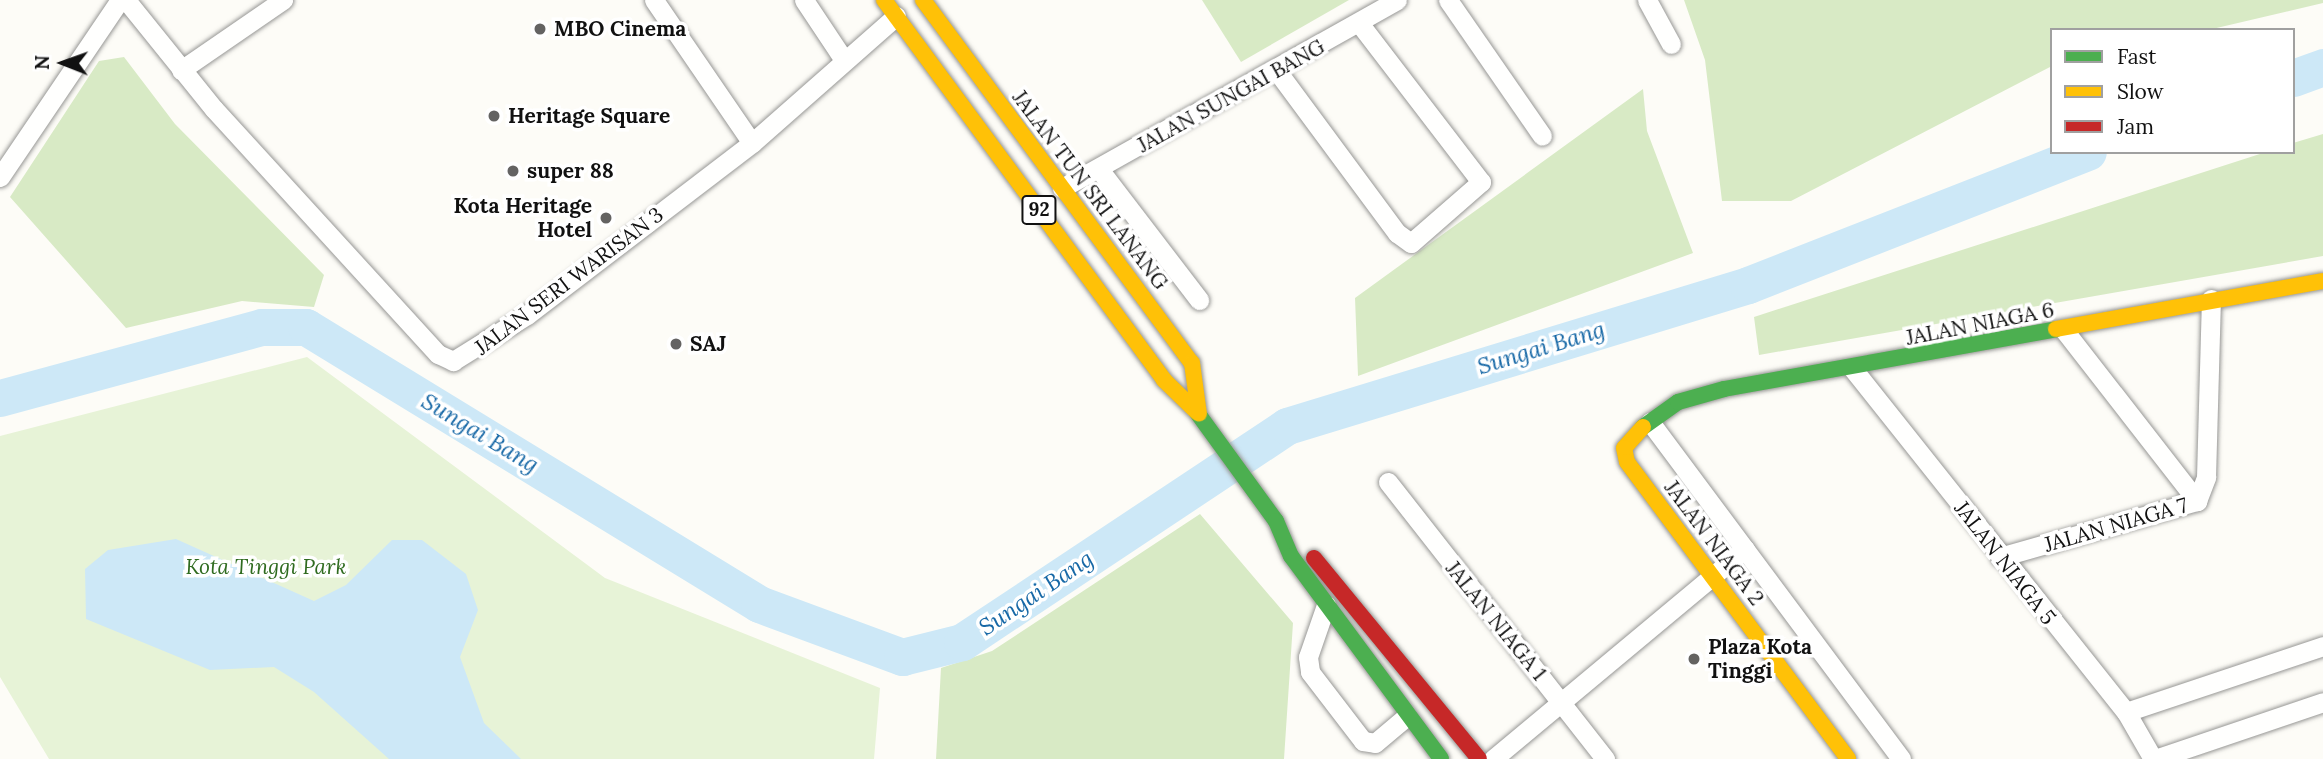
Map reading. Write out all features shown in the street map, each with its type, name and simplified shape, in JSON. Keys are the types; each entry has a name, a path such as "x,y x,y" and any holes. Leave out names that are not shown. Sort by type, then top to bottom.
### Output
{"main road":[{"name":"JALAN TUN SRI LANANG","path":"923,0 1192,363 1199,414"},
{"name":"JALAN TUN SRI LANANG","path":"890,8 1164,380 1199,414 1276,521 1326,605 1441,759"},
{"name":"JALAN NIAGA 6","path":"1650,422 1702,394 1853,369 2064,330 2211,299 2323,281"},
{"name":"JALAN NIAGA 2","path":"1650,422 1626,442 1624,456 1848,759"},
{"name":"JALAN TUN SRI LANANG","path":"1276,521 1305,546 1479,759"}],"street":[{"path":"0,177 120,0"},
{"name":"JALAN SERI WARISAN 3","path":"126,0 181,70 438,354 453,361 527,315 752,143 845,60 890,8"},
{"path":"181,70 283,0"},
{"path":"654,0 752,143"},
{"path":"804,0 845,60"},
{"name":"JALAN SUNGAI BANG","path":"1062,188 1277,71 1397,0"},
{"path":"1448,0 1542,136"},
{"path":"1647,0 1671,44"},
{"path":"1277,71 1397,233 1412,243 1482,185 1359,23"},
{"path":"1099,169 1199,300"},
{"name":"JALAN NIAGA 7","path":"2000,557 2197,501 2206,477 2211,299"},
{"path":"2064,330 2197,501"},
{"name":"JALAN NIAGA 5","path":"1853,369 2126,712 2154,759"},
{"path":"1650,422 1900,759"},
{"name":"JALAN NIAGA 1","path":"1388,482 1605,759"},
{"path":"1493,759 1745,550"},
{"path":"1326,605 1308,657 1310,672 1363,741 1375,743 1407,716"},
{"path":"2126,712 2323,646"},
{"path":"2154,759 2196,752 2323,702"}],"green space":[{"path":"1202,0 1349,0 1241,62"},
{"path":"1684,0 2323,0 2323,3 2217,28 2050,28 2050,67 1791,201 1722,201 1705,60"},
{"path":"124,57 175,124 324,275 314,307 242,301 126,328 10,197 99,61"},
{"path":"1643,89 1647,131 1693,253 1358,376 1355,298"},
{"path":"2323,134 2323,256 1759,355 1754,317 2260,154 2295,154 2295,142"},
{"name":"Kota Tinggi Park","path":"307,357 605,578 880,688 874,759 49,759 0,677 0,436"},
{"path":"1200,514 1293,623 1284,759 936,759 941,668 992,651"}],"water":[{"path":"176,539 314,601 346,585 392,540 422,540 466,574 478,610 460,657 484,723 521,759 389,759 314,692 274,667 210,670 86,619 85,569 108,550"}],"waterway":[{"name":"Sungai Bang","path":"2295,77 2323,67"},
{"name":"Sungai Bang","path":"0,398 262,327 306,327 759,604 902,657 962,642 1287,426 1748,285 2083,154"}],"traffic: fast":[{"path":"1643,427 1678,402 1724,389 2056,329"},
{"path":"1196,411 1276,521 1291,556 1441,759"}],"traffic: slow":[{"path":"884,0 1164,380 1196,411"},
{"path":"923,0 1192,363 1199,414"},
{"path":"2056,329 2323,281"},
{"path":"1643,427 1624,448 1627,462 1848,759"}],"traffic: jam":[{"path":"1314,558 1479,759"}],"place":[{"name":"MBO Cinema","path":"540,29"},
{"name":"Heritage Square","path":"494,116"},
{"name":"super 88","path":"513,171"},
{"name":"Kota Heritage Hotel","path":"606,218"},
{"name":"SAJ","path":"676,344"},
{"name":"Plaza Kota Tinggi","path":"1694,659"}]}
